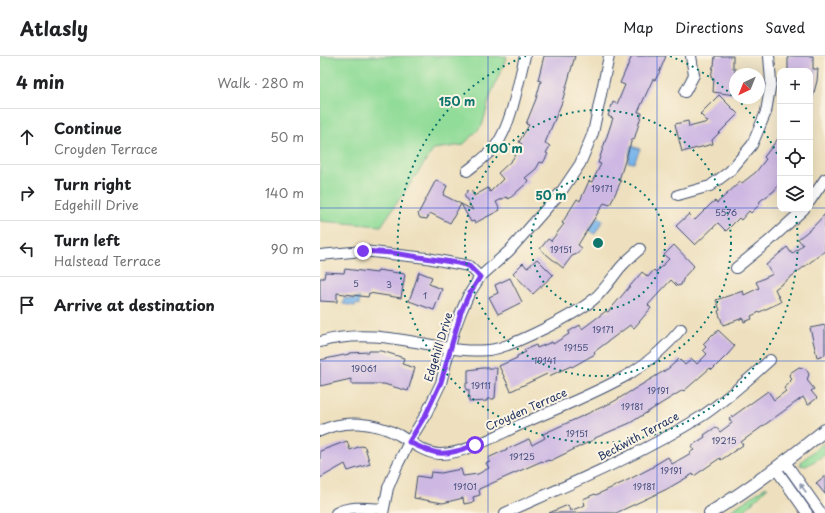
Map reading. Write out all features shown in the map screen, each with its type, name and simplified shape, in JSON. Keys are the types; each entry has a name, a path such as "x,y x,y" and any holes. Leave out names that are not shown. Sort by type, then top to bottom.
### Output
{"street":[{"path":"467,172 489,153 504,133 525,56"},
{"name":"Edgehill Drive","path":"383,511 391,480 409,442 426,414 441,382 461,312 468,296 480,277 509,250 557,198 580,164 593,133 609,56"},
{"path":"685,92 694,75 691,56"},
{"path":"678,195 710,186 730,171 752,145 766,112 771,82 769,56"},
{"path":"813,196 825,179"},
{"path":"736,268 768,242 801,212"},
{"path":"320,342 332,338 357,336 385,337 450,349 490,350 515,342 578,311 609,283 621,266 640,248"},
{"path":"320,255 363,251 427,258 469,266 480,277"},
{"name":"Croyden Terrace","path":"320,431 329,427 345,424 365,424 399,435 423,449 438,454 451,453 475,445 602,388 632,372 666,347 681,329"},
{"name":"Beckwith Terrace","path":"505,513 649,447 703,415 749,380 770,360"},
{"path":"710,513 741,494 780,466 825,430"},
{"path":"780,466 807,513"},
{"path":"780,466 821,513"},
{"path":"336,513 342,509 364,508 383,511"}],"green space":[{"path":"320,56 507,56 491,94 482,126 463,145 434,149 381,226 320,221"},
{"path":"825,442 825,455 806,466 800,465 803,460"},
{"path":"768,487 742,513 727,513"}],"water":[{"path":"631,146 640,149 634,163 628,162"},
{"path":"598,217 603,220 595,234 589,230"},
{"path":"344,298 360,298 359,305 356,304 355,306 343,304"}],"building":[{"path":"544,56 575,56 562,102 545,143 550,146 543,163 540,162 536,169 525,178 529,181 509,199 506,197 496,202 500,210 475,223 474,221 471,222 461,204 473,210 464,195 466,194 467,190 469,192 471,190 474,196 488,188 490,192 503,179 498,173 512,160 522,144 519,142 529,125 526,124 536,99 541,81 538,80"},
{"path":"632,56 666,56 659,73 655,80 653,79 638,112 642,113 634,140 632,139 619,180 621,181 610,205 604,203 578,245 582,248 577,254 572,256 563,268 540,249 548,239 551,241 564,224 562,223 577,199 580,201 589,181 592,182 601,164 598,163 613,118 608,116 613,102 617,104 625,85 620,83"},
{"path":"715,56 733,56 733,68 729,68 729,94 713,92 714,78 711,78"},
{"path":"788,56 813,56 813,68 788,68"},
{"path":"813,69 818,69 813,96"},
{"path":"719,95 738,114 712,140 713,144 682,152 675,124 688,121 689,127 708,122 700,114"},
{"path":"777,140 777,187 760,201 759,205 751,213 749,211 741,220 739,218 726,231 718,223 695,245 676,226 689,214 695,220 712,203 715,201 717,203 740,182 742,183 756,172 766,159 764,157"},
{"path":"436,180 447,186 443,195 461,204 450,223 430,213 427,219 420,218 418,214"},
{"path":"825,214 825,251 775,289 781,302 751,316 752,319 744,322 743,318 723,325 716,300 743,291 744,295 759,288 756,282 773,274 766,265 787,247 792,254 803,245 798,239 813,227"},
{"path":"674,245 694,266 684,277 681,285 677,286 671,280 648,305 651,308 634,328 630,325 594,352 595,354 572,367 571,366 549,376 547,374 511,391 499,366 517,358 517,356 526,352 524,350 536,345 537,348 552,342 553,344 580,325 582,329 606,311 608,312 642,272 648,277 654,270 656,272 669,259 664,255"},
{"path":"537,259 553,275 533,294 513,273 523,263 527,268"},
{"path":"345,269 377,273 378,270 405,274 401,298 369,293 368,297 337,293 337,302 320,301 320,278 324,278 325,272 344,273"},
{"path":"419,272 432,277 429,284 442,289 434,310 409,301"},
{"path":"510,278 522,302 498,314 489,297 498,293 495,285"},
{"path":"825,325 825,355 817,357 810,328"},
{"path":"718,330 735,346 728,354 712,370 710,368 684,391 683,390 630,423 595,438 550,461 542,461 479,489 480,495 473,497 474,502 464,504 463,498 443,503 414,498 417,476 430,478 431,472 441,473 461,469 463,476 478,474 489,468 486,463 490,462 488,458 529,439 532,445 545,438 543,434 613,402 669,368 679,359 685,365 692,359 697,364 707,354 703,350 706,347 703,344"},
{"path":"382,351 404,358 402,364 415,368 408,391 384,384 351,384 351,379 320,386 320,360 349,353"},
{"path":"799,367 806,369 809,374 807,380 814,389 811,391 817,398 808,405 803,397 741,442 743,445 721,460 720,458 694,476 693,474 667,489 616,513 549,513 568,505 570,511 585,505 583,499 595,494 596,495 626,481 653,467 668,457 672,464 691,453 690,452 694,450 691,446 705,437 704,435 716,427 720,432 732,423 729,419 768,391 774,400 786,391 784,388 791,382 790,381 792,379 789,376 790,373"},
{"path":"497,368 495,398 487,399 487,401 469,402 469,390 466,390 466,383 468,383 468,370"},
{"path":"347,441 350,450 361,446 365,447 370,464 348,471 345,464 320,478 320,451"},
{"path":"825,476 825,494 816,483"}],"route":[{"path":"363,251 393,253 458,263 469,266 480,277 468,296 461,312 454,331 441,382 426,414 409,442 438,454 451,453 475,445"}]}
